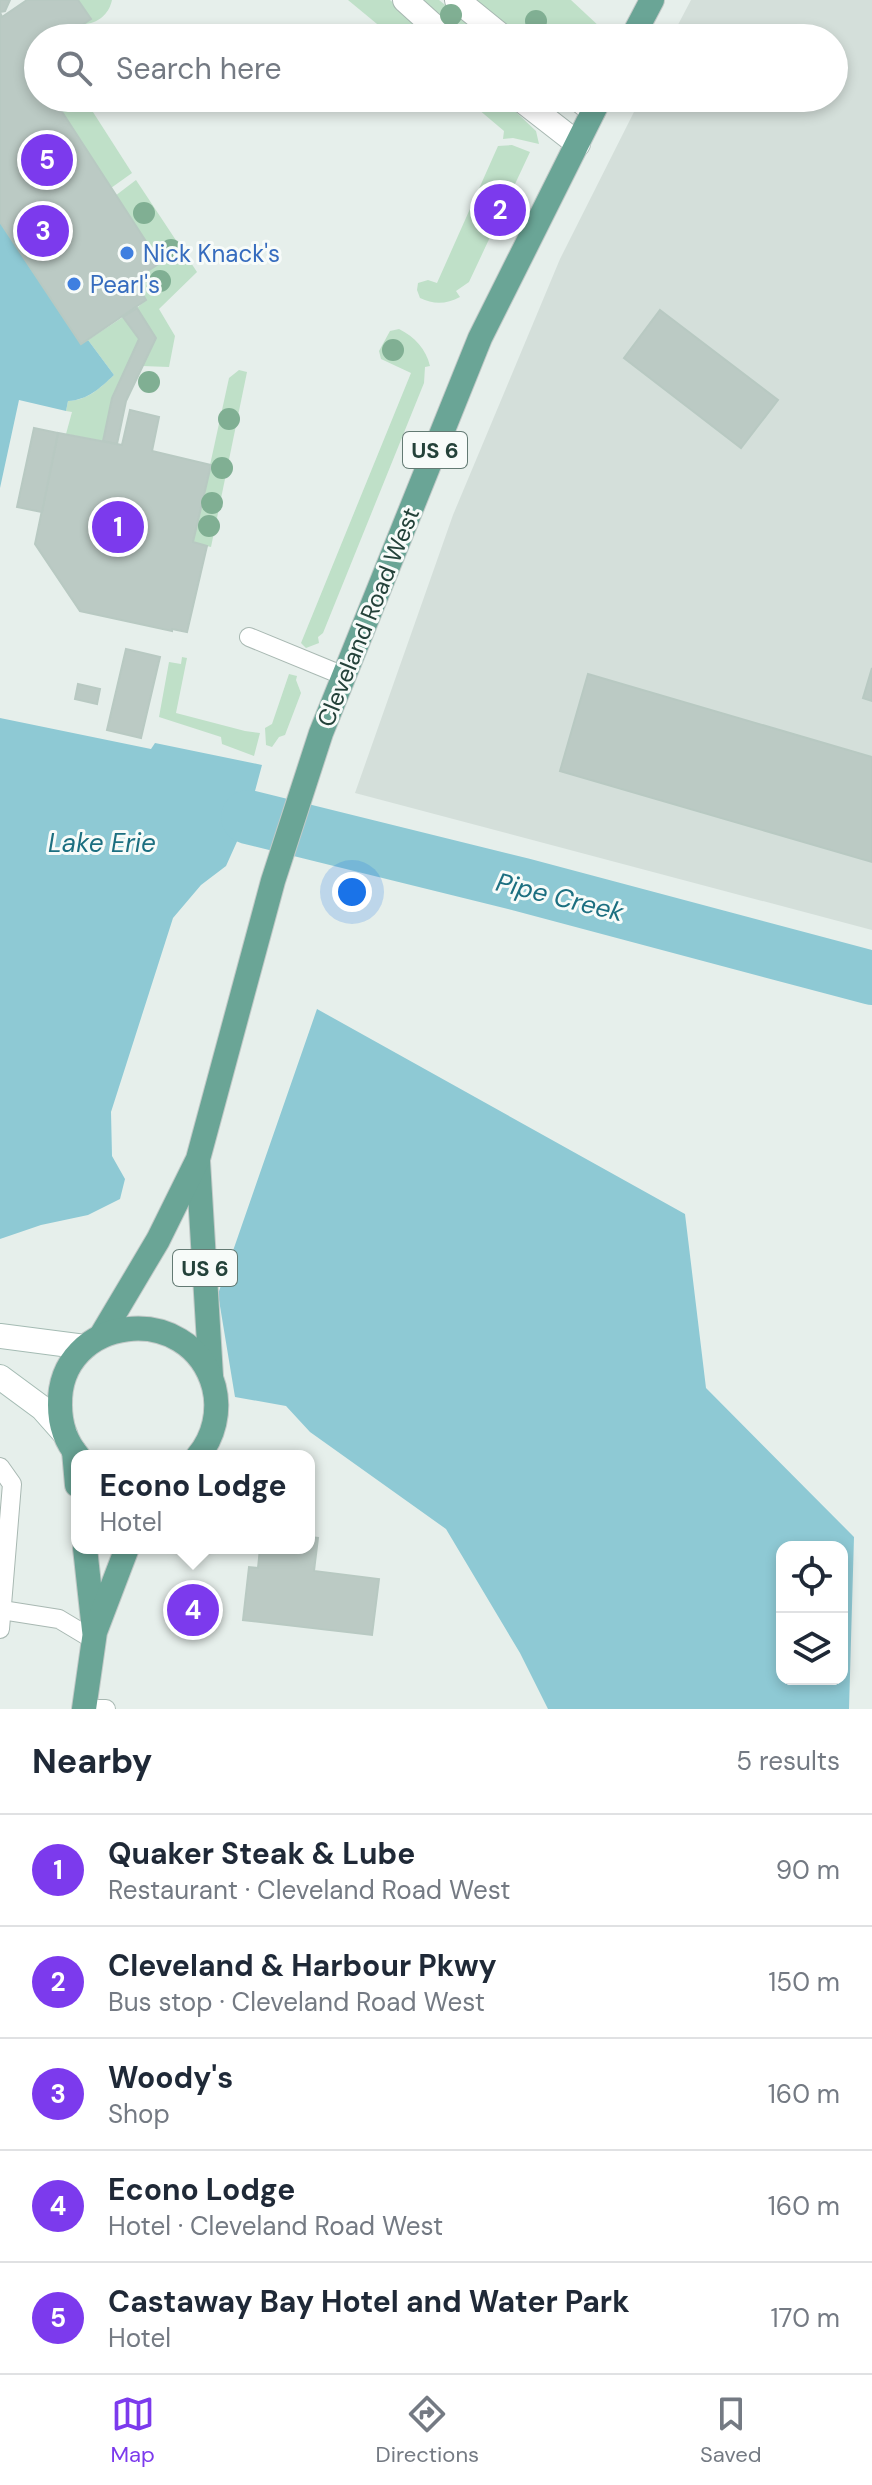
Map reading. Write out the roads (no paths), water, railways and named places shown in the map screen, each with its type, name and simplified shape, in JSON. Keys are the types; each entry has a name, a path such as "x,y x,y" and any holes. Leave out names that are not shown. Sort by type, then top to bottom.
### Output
{"main road":[{"path":"639,24 652,0"},
{"name":"Cleveland Road West","path":"72,1447 60,1416 60,1397 69,1370 93,1342 158,1240 198,1159 273,881 321,733 480,338 578,144 587,112"},
{"name":"Cleveland Road West","path":"198,1159 211,1377 216,1396 216,1415 201,1450"},
{"path":"93,1342 119,1330 137,1327 156,1329 174,1336 196,1353 211,1377"},
{"path":"86,1554 94,1636"},
{"path":"84,1709 94,1636 125,1554"}],"street":[{"path":"405,0 432,24"},
{"path":"457,0 487,24"},
{"path":"537,112 578,144"},
{"path":"0,1336 93,1342"},
{"path":"0,1377 42,1408 72,1447"}],"lane":[{"path":"249,637 344,676"},
{"path":"0,1467 12,1484 4,1540 1,1619 59,1619 94,1636"},
{"path":"84,1709 106,1709"}],"water":[{"path":"0,222 81,344 88,340 114,375 88,396 68,401 66,411 19,400 0,488"},
{"name":"Lake Erie","path":"0,718 151,749 155,743 262,765 248,817 226,866 201,885 173,918 111,1112 112,1156 125,1179 120,1199 88,1215 41,1225 0,1239"},
{"path":"317,1009 685,1214 706,1388 854,1537 849,1709 548,1709 520,1653 446,1529 310,1432 286,1406 235,1397 218,1294"}],"waterway":[{"name":"Pipe Creek","path":"248,817 523,885 872,978"}],"place":[{"name":"Castaway Bay Hotel and Water Park","path":"47,160"},
{"name":"Cleveland & Harbour Pkwy","path":"500,210"},
{"name":"Woody's","path":"43,231"},
{"name":"Nick Knack's","path":"127,253"},
{"name":"Pearl's","path":"74,284"},
{"name":"Quaker Steak & Lube","path":"118,527"},
{"name":"Econo Lodge","path":"193,1610"}]}
